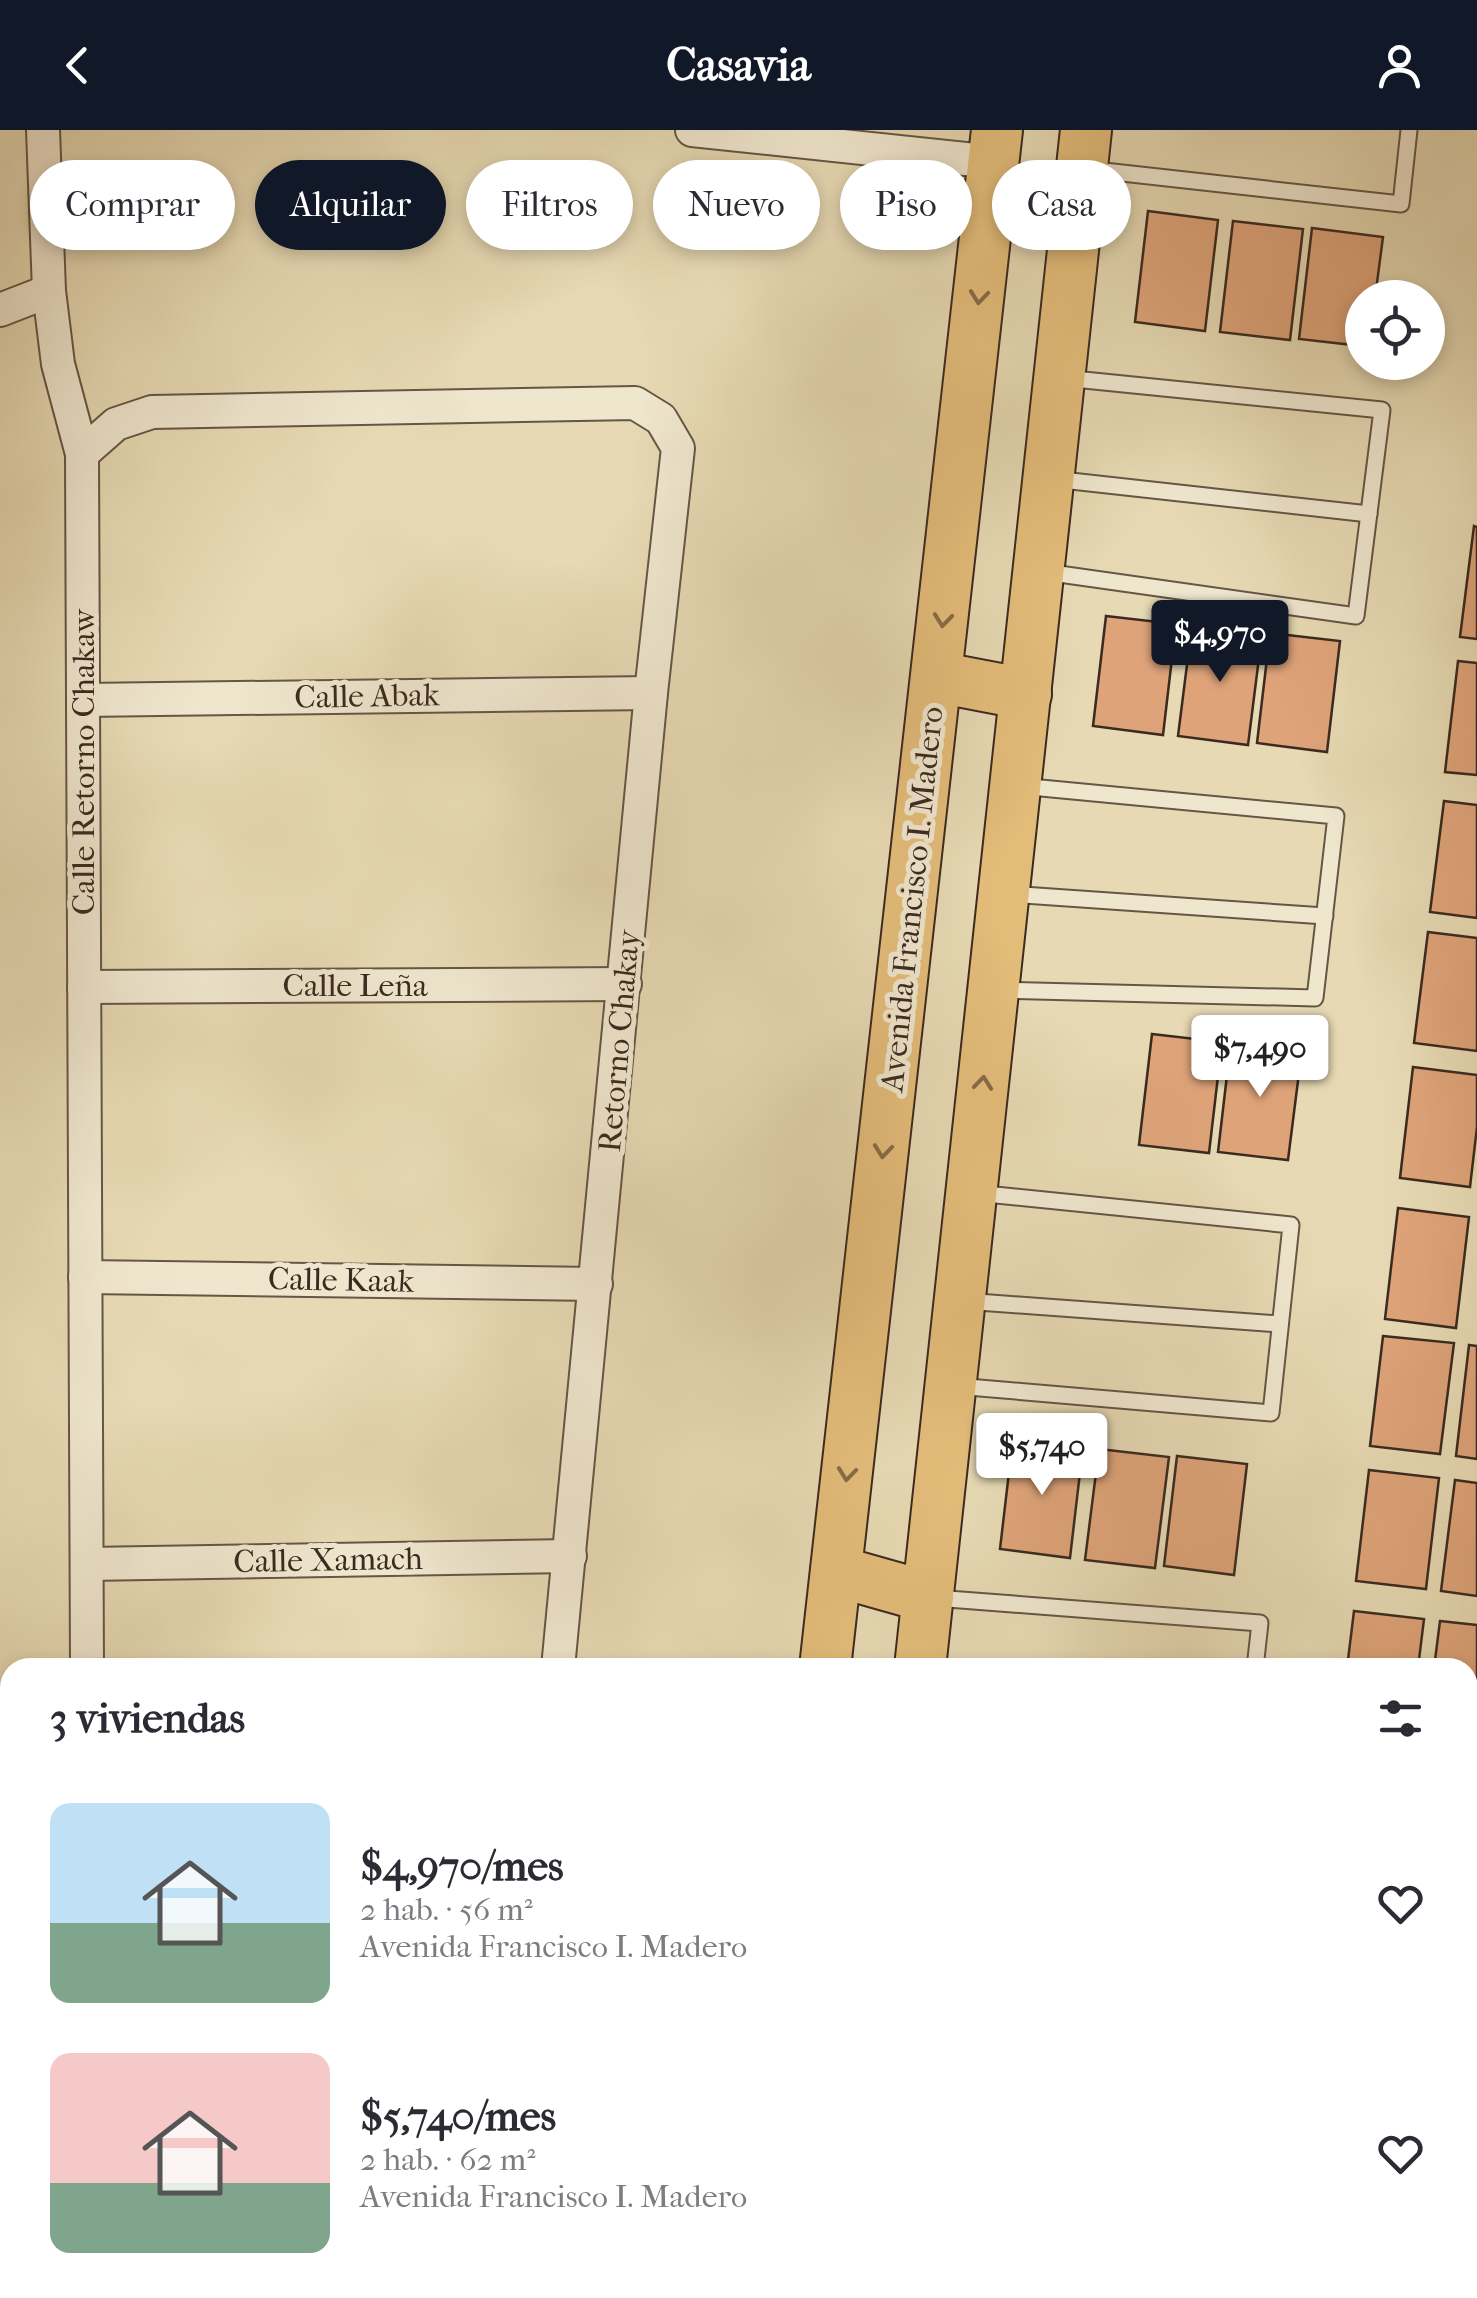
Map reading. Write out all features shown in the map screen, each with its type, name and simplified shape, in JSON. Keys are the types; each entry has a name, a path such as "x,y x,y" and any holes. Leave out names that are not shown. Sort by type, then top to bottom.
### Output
{"main road":[{"name":"Avenida Francisco I. Madero","path":"826,1658 996,146"},
{"path":"921,1658 1084,149"},
{"path":"937,677 1026,694"},
{"path":"836,1571 928,1598"}],"street":[{"name":"Calle Retorno Chakaw","path":"44,130 49,291 58,364 82,454 87,1658"},
{"path":"692,130 996,146"},
{"path":"0,310 49,291"},
{"name":"Retorno Chakay","path":"82,454 116,424 152,412 635,403 661,420 678,448 651,692 559,1658"},
{"name":"Calle Abak","path":"83,700 651,692"},
{"name":"Calle Leña","path":"84,987 625,984"},
{"name":"Calle Kaak","path":"86,1277 596,1284"},
{"name":"Calle Xamach","path":"87,1564 570,1556"}],"lane":[{"path":"1084,149 1401,204 1409,130"},
{"path":"1039,570 1356,616 1382,410 1060,377"},
{"path":"1049,479 1369,514"},
{"path":"994,990 1315,998 1336,816 1016,786"},
{"path":"1004,894 1325,916"},
{"path":"951,1385 1271,1413 1291,1225 972,1192"},
{"path":"960,1301 1280,1324"},
{"path":"928,1598 1260,1622 1256,1658"}],"building":[{"path":"1148,211 1218,220 1205,331 1135,322"},
{"path":"1233,221 1303,229 1290,340 1220,332"},
{"path":"1312,228 1383,237 1377,280 1345,280 1345,344 1299,339"},
{"path":"1474,526 1477,527 1477,639 1460,637"},
{"path":"1106,616 1176,624 1163,735 1093,726"},
{"path":"1192,625 1262,634 1248,745 1178,736"},
{"path":"1270,633 1340,641 1327,752 1257,743"},
{"path":"1458,661 1477,663 1477,775 1445,772"},
{"path":"1444,801 1477,805 1477,918 1430,912"},
{"path":"1428,932 1477,938 1477,1051 1414,1043"},
{"path":"1152,1034 1222,1042 1209,1153 1139,1145"},
{"path":"1231,1041 1302,1049 1288,1160 1218,1152"},
{"path":"1413,1067 1477,1075 1477,1127 1470,1187 1400,1178"},
{"path":"1398,1208 1469,1217 1456,1328 1385,1319"},
{"path":"1383,1336 1454,1343 1440,1454 1370,1446"},
{"path":"1469,1345 1477,1346 1477,1459 1456,1456"},
{"path":"1013,1438 1083,1447 1070,1558 1000,1549"},
{"path":"1099,1449 1169,1457 1155,1568 1085,1560"},
{"path":"1177,1456 1247,1464 1234,1575 1164,1566"},
{"path":"1369,1470 1439,1478 1426,1589 1356,1581"},
{"path":"1455,1480 1477,1483 1477,1596 1441,1591"},
{"path":"1354,1611 1424,1619 1419,1658 1348,1658"},
{"path":"1440,1621 1477,1625 1477,1658 1435,1658"}]}
